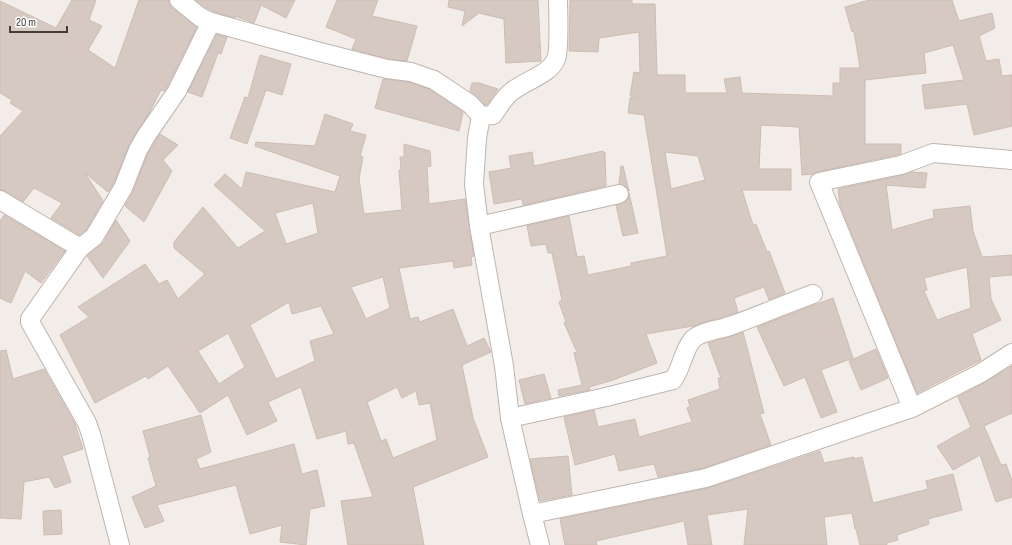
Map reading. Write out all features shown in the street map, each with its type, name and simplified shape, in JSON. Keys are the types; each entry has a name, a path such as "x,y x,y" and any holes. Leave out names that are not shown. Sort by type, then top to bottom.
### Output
{"street":[{"path":"179,0 200,17 212,22 320,52 387,69 410,72 434,80 470,104 481,116"},
{"path":"481,116 493,115 509,94 527,81 550,68 557,58 558,0"},
{"path":"120,545 87,422 30,322 30,319 80,248 94,237 123,188 138,150 177,92 212,22"},
{"path":"481,116 477,138 474,184 479,226 504,366 510,418 540,545"},
{"path":"912,408 819,182 901,165 934,153 1012,160"},
{"path":"479,226 619,194"},
{"path":"0,200 80,248"},
{"path":"510,418 606,397 673,380 679,373 684,355 693,340 699,335 729,327 813,294"},
{"path":"532,514 706,478 912,408 981,373 1012,353"}],"building":[{"path":"72,0 96,0 89,20 102,26 88,50 115,68 139,0 169,0 169,4 172,8 197,27 168,85 164,91 161,90 129,145 114,183 108,192 85,173 103,201 86,230 79,235 51,218 62,203 34,188 23,202 5,191 0,190 0,136 23,111 10,103 12,100 0,93 0,1 56,28"},
{"path":"196,0 295,0 286,18 261,5 254,23 235,16 235,18 215,12 206,8"},
{"path":"337,0 378,0 372,16 417,26 407,61 389,59 352,49 356,39 326,27"},
{"path":"449,0 538,0 541,61 506,63 504,19 479,13 462,26 465,11 448,7"},
{"path":"570,0 632,0 632,4 655,4 657,75 685,75 685,93 727,93 724,79 740,77 742,93 833,96 833,83 840,83 840,68 860,68 854,31 852,32 845,7 869,0 952,0 959,21 992,13 995,28 979,36 986,61 999,59 1002,76 1012,75 1012,126 974,135 967,104 925,109 922,85 964,80 953,45 924,53 926,73 865,80 865,144 901,144 901,154 802,175 799,127 761,125 759,169 791,169 791,190 742,190 753,225 756,224 767,252 769,251 785,293 769,300 764,287 734,298 738,312 693,326 646,334 657,363 613,380 589,387 590,390 559,396 558,390 582,385 574,353 577,352 564,323 566,322 559,302 562,300 552,253 548,253 546,244 531,246 527,226 569,216 577,257 584,256 588,275 631,266 631,263 667,256 644,115 628,113 630,98 636,96 630,96 634,72 640,73 639,32 599,38 598,52 569,51","holes":["665,152 698,156 705,180 671,189"]},
{"path":"217,34 227,37 221,54 218,53 202,97 188,92"},
{"path":"260,55 291,64 282,95 266,90 247,144 230,138 245,97 248,98"},
{"path":"383,79 409,82 429,89 463,112 459,131 375,108"},
{"path":"472,83 479,83 498,89 487,105 485,105 470,91"},
{"path":"325,114 353,124 350,131 366,135 360,156 363,157 359,179 364,214 402,210 399,170 401,170 400,157 404,157 404,144 430,151 431,166 427,167 429,204 465,199 474,256 471,257 472,265 454,268 453,261 399,268 410,319 418,317 420,322 453,309 467,346 484,338 491,352 462,365 473,418 488,457 413,487 424,545 348,545 341,501 373,497 354,443 348,444 346,431 317,439 301,387 268,402 277,421 247,435 228,395 200,413 168,366 148,379 146,376 95,403 60,335 89,317 78,307 145,264 159,284 167,280 178,299 205,274 174,248 174,242 203,207 238,248 265,231 214,185 225,174 242,189 246,172 335,192 340,176 255,146 256,142 315,146","holes":["313,203 318,233 286,244 275,213","383,277 390,308 366,319 351,287","289,302 292,314 321,306 334,334 310,341 315,361 276,379 250,325","228,333 245,367 219,384 198,351","397,387 402,398 416,391 419,405 430,403 437,440 393,458 386,439 381,441 367,402"]},
{"path":"160,134 178,145 163,160 172,171 144,222 125,206 133,192 147,155"},
{"path":"603,151 603,153 605,152 606,186 523,205 522,199 494,204 489,172 511,168 509,156 532,152 534,166"},
{"path":"621,166 623,166 629,191 626,187 619,184"},
{"path":"911,172 927,173 925,188 886,185 892,230 934,218 933,210 970,206 973,231 982,257 1012,255 1012,275 989,277 991,299 1001,320 972,334 981,360 917,393 840,205 838,189","holes":["967,267 971,308 937,320 924,291 927,290 924,278"]},
{"path":"629,193 638,233 623,236 616,205 626,201 629,197"},
{"path":"4,215 65,251 41,283 25,271 11,303 0,298 0,221"},
{"path":"116,220 130,241 103,278 87,256 103,243"},
{"path":"833,298 853,358 821,370 837,412 821,418 805,377 784,386 757,327"},
{"path":"743,332 764,413 760,414 771,445 703,468 658,477 654,464 619,471 615,454 575,465 564,417 594,410 598,427 635,419 639,437 692,422 687,408 690,406 688,400 720,389 718,378 721,378 708,343"},
{"path":"876,349 888,378 861,390 849,361"},
{"path":"6,350 13,379 44,369 75,424 83,449 62,456 71,482 55,488 49,477 24,482 21,519 0,518 0,351"},
{"path":"1012,366 1012,413 984,426 1001,465 1006,464 1012,481 1012,497 996,502 980,455 953,470 937,446 971,427 958,397"},
{"path":"544,374 551,398 525,404 519,380"},
{"path":"201,415 211,452 196,459 200,469 294,444 302,474 317,470 325,506 310,509 306,545 280,542 282,525 250,534 236,485 157,505 164,521 145,528 132,497 156,486 148,458 150,457 143,431"},
{"path":"820,451 824,463 854,457 854,459 862,457 873,503 928,489 926,481 953,474 962,510 928,519 929,524 897,535 898,540 886,543 887,545 860,545 852,513 824,517 827,545 744,545 748,509 707,515 712,545 688,545 684,521 596,541 597,545 565,545 560,519 708,488"},
{"path":"568,456 572,495 540,501 530,459"},
{"path":"61,510 62,534 44,535 43,511"}]}
